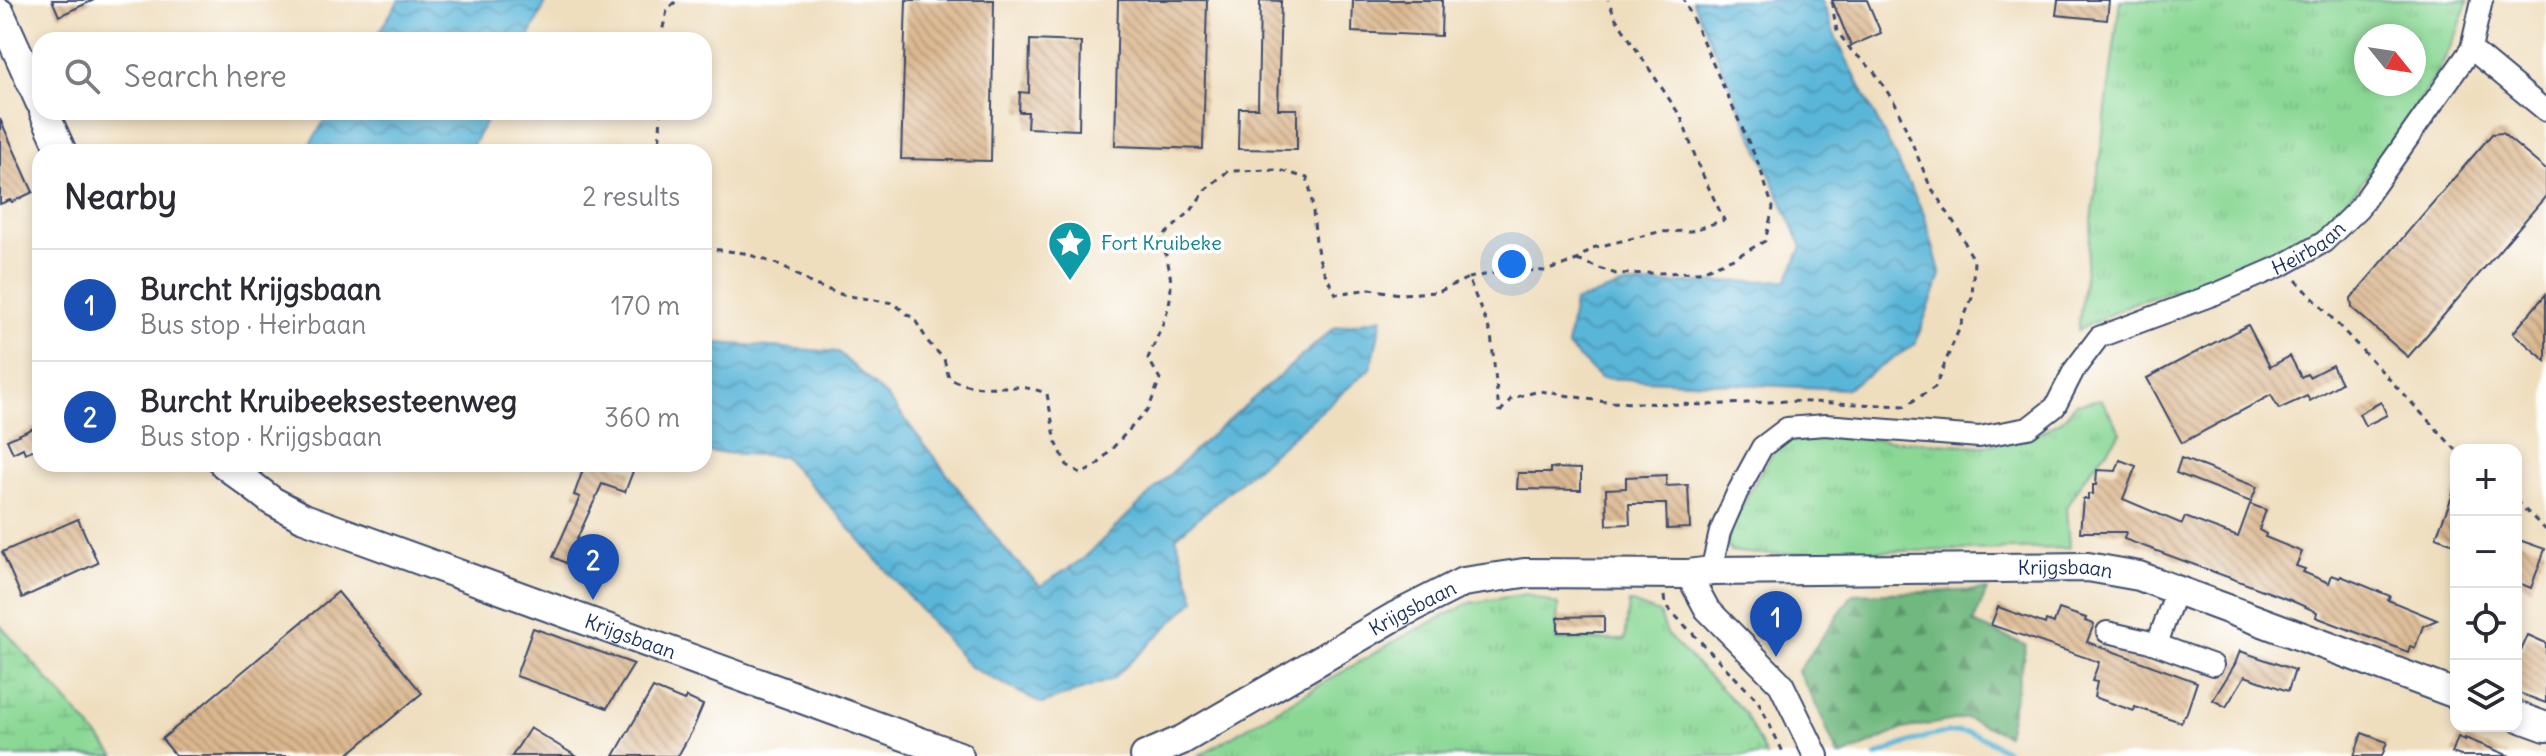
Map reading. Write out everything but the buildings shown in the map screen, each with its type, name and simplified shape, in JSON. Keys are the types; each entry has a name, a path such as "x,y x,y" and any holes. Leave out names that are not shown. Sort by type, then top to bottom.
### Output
{"main road":[{"path":"0,13 32,84"},
{"path":"48,120 58,144"},
{"name":"Krijgsbaan","path":"234,472 272,501 304,518 959,756"},
{"name":"Krijgsbaan","path":"1145,756 1182,740 1394,617 1463,582 1524,573 2088,567 2139,576 2450,692"},
{"path":"2522,718 2546,727"}],"street":[{"name":"Heirbaan","path":"1687,573 1720,532 1762,447 1787,428 1825,425 1979,437 2028,428 2055,407 2074,370 2099,337 2218,293 2283,265 2324,242 2359,208 2471,49 2482,0"},
{"path":"2471,49 2546,111"},
{"path":"1687,573 1707,609 1781,684 1816,756"},
{"path":"2157,644 2176,591"},
{"path":"2107,632 2157,644 2213,665"}],"path":[{"path":"662,32 667,11 677,0"},
{"path":"712,249 744,253 783,266 812,284 843,295 893,303 915,320 929,343 944,359 949,378 963,386 1031,386 1047,394 1056,442 1067,465 1082,474 1097,465 1149,408 1160,379 1148,358 1170,306 1172,288 1161,238 1191,211 1205,190 1228,171 1279,170 1307,178 1312,195 1317,251 1336,294 1370,289 1400,294 1438,292 1468,278 1511,270 1546,271 1577,260 1592,248 1659,232 1691,231 1724,220 1699,167 1681,117 1615,17 1608,0"},
{"path":"1577,260 1616,274 1699,272 1765,241 1773,208 1759,165 1684,0"},
{"path":"1468,278 1491,334 1499,412 1512,398 1540,391 1606,402 1706,405 1788,401 1905,406 1935,387 1972,298 1974,261 1957,227 1930,186 1896,105 1873,70 1851,50 1837,31 1831,0"},
{"path":"659,144 661,120"},
{"path":"2283,265 2450,444"},
{"path":"2522,507 2546,530"},
{"path":"1687,573 1665,605 1758,701 1785,756"}],"green space":[{"path":"2120,0 2468,0 2458,31 2426,90 2426,24 2354,24 2354,96 2422,96 2356,190 2310,234 2221,277 2133,303 2078,330"},
{"path":"2101,399 2121,433 2081,482 2066,508 2069,548 1755,554 1731,551 1727,544 1728,533 1761,471 1776,449 1793,438 1820,436 1983,446 2033,436 2061,421 2076,404"},
{"path":"1987,590 1973,623 2026,645 2007,735 1966,718 1903,729 1838,756 1798,671 1853,594"},
{"path":"1526,594 1558,605 1556,640 1625,640 1629,602 1659,613 1668,636 1744,712 1766,756 1198,756 1404,636 1470,603"},
{"path":"0,625 115,756 5,756 0,749"}],"water":[{"path":"399,0 547,0 532,32 379,32"},
{"path":"1692,0 1822,0 1835,36 1924,214 1941,275 1915,344 1846,389 1600,378 1567,346 1574,302 1625,285 1787,280 1802,247"},
{"path":"325,120 487,120 473,144 310,144"},
{"path":"1382,318 1371,368 1176,537 1195,600 1113,679 1042,704 970,667 783,456 712,452 712,343 838,352 890,400 1008,553 1040,586 1083,559 1201,444 1334,328"}],"waterway":[{"path":"1876,756 1906,743 1952,732 1981,737 2014,756"}],"place":[{"name":"Fort Kruibeke","path":"1070,282"},
{"name":"Burcht Kruibeeksesteenweg","path":"593,600"},
{"name":"Burcht Krijgsbaan","path":"1776,657"}]}
